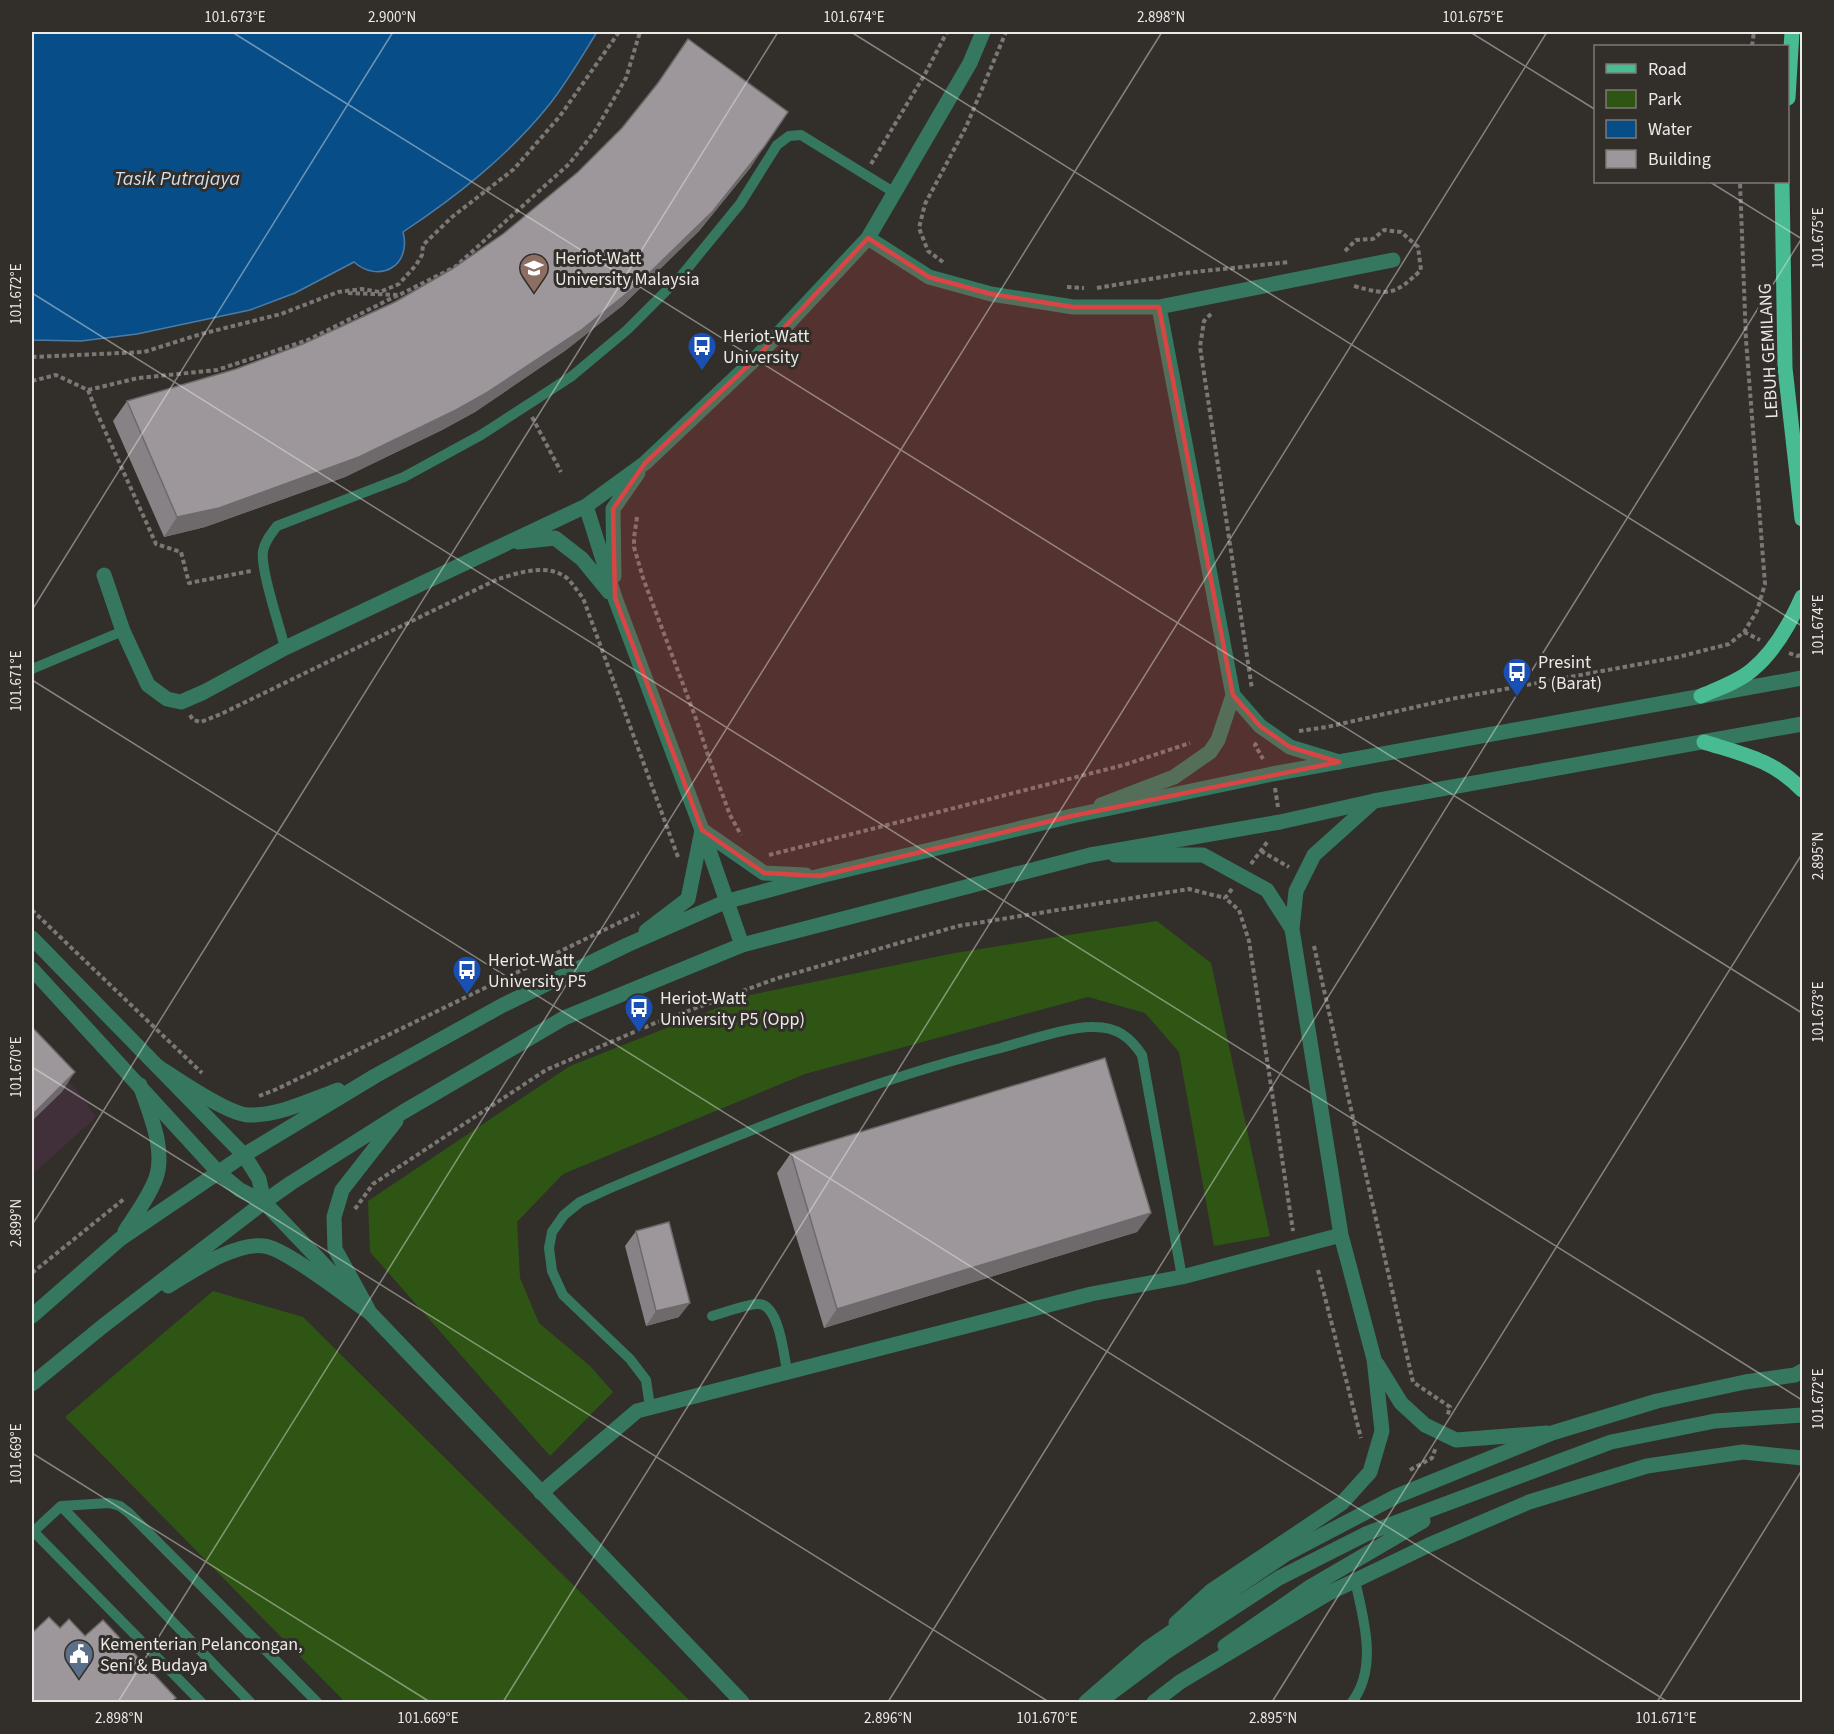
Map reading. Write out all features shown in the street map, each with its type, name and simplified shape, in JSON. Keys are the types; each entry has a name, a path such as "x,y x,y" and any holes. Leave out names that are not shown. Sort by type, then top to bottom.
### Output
{"main road":[{"path":"1789,82 1792,32"},
{"name":"LEBUH GEMILANG","path":"1782,183 1785,368 1803,519"},
{"path":"1701,696 1751,672 1791,624 1803,597"},
{"path":"1704,742 1758,758 1789,776 1803,790"}],"street":[{"path":"104,575 123,632 148,686 167,699 181,702 285,648 586,506 645,463 755,359 868,238 970,63 983,32"},
{"path":"868,238 929,277 991,294 1074,307 1159,307 1392,260"},
{"path":"1159,307 1233,694 1260,726 1290,747 1339,762"},
{"path":"615,598 612,509 645,463"},
{"path":"586,506 615,598 702,830 725,902 742,945"},
{"path":"504,543 555,538 582,559 615,598"},
{"path":"32,1316 120,1239 244,1155 375,1076 503,1005 627,945 725,902 820,876 1072,816 1272,774 1803,678"},
{"path":"1072,816 1174,777 1210,752 1233,694"},
{"path":"32,1384 103,1326 264,1202 403,1112 564,1018 742,945 1090,855 1280,822 1374,801 1803,724"},
{"path":"1086,1702 1211,1591 1342,1503 1370,1472 1382,1431 1374,1359 1341,1235 1292,929 1296,891 1314,855 1374,801"},
{"path":"702,830 764,873 820,876"},
{"path":"627,945 688,898 702,830"},
{"path":"1090,855 1203,855 1267,890 1292,929"},
{"path":"32,938 244,1155 259,1179 264,1202"},
{"path":"32,969 218,1172 240,1190 264,1202 742,1702"},
{"path":"157,1066 236,1113 248,1115 282,1110 375,1076"},
{"path":"120,1239 144,1202 157,1176 158,1150 140,1085"},
{"path":"369,1312 335,1249 334,1217 342,1190 403,1112"},
{"path":"541,1493 638,1411 650,1407 1091,1294 1182,1277 1341,1235"},
{"path":"103,1326 217,1259 244,1247 265,1245 284,1252 369,1312"},
{"path":"1374,1359 1401,1403 1425,1425 1456,1440 1552,1433"},
{"path":"1148,1648 1286,1554 1397,1497 1552,1433 1657,1401 1745,1382 1795,1375 1803,1371"},
{"path":"1098,1702 1166,1652 1279,1578 1368,1533 1611,1442 1715,1421 1803,1415"},
{"path":"1180,1682 1327,1594 1429,1545 1529,1502 1647,1466 1743,1452 1803,1458"},
{"path":"1154,1702 1243,1632 1310,1587 1381,1544 1470,1495"}],"lane":[{"path":"285,648 264,568 263,553 267,539 276,526 404,477 480,435 572,376 627,330 682,275 740,204 777,145 789,136 801,135 813,141 895,193"},
{"path":"32,669 123,632"},
{"path":"650,1407 646,1380 630,1359 563,1295 552,1271 549,1248 552,1232 564,1215 580,1202 608,1189 777,1119 937,1064 1066,1031 1093,1026 1114,1030 1132,1040 1142,1055 1182,1277"},
{"path":"712,1316 759,1304 769,1307 774,1316 787,1371"},
{"path":"201,1702 33,1531 61,1506 109,1503 120,1506 129,1513 310,1700"},
{"path":"61,1506 250,1702"},
{"path":"1352,1702 1362,1690 1366,1667 1365,1625 1355,1581"}],"path":[{"path":"32,357 144,352 201,334 281,314 338,292 362,289 380,292 399,284 416,265 422,255 423,245 452,217 514,169 552,125 619,32"},
{"path":"32,381 56,375 88,390 138,378 217,370 308,340 455,267 576,156 595,131 626,78 640,32"},
{"path":"865,174 926,74 947,32"},
{"path":"950,267 928,251 919,228 925,204 966,127 1006,32"},
{"path":"1289,727 1298,731 1327,727 1451,699 1678,657 1729,644 1744,632 1757,611 1765,584 1746,340 1740,183"},
{"path":"1344,253 1356,240 1373,239 1384,230 1401,232 1418,247 1420,270 1404,286 1383,294 1351,285"},
{"path":"1061,286 1094,289 1185,273 1296,261"},
{"path":"455,267 458,273"},
{"path":"338,292 399,295"},
{"path":"1217,309 1204,321 1200,347 1252,689 1256,698"},
{"path":"88,390 156,544 181,552 189,583 264,568"},
{"path":"637,517 634,547 643,578 726,804 746,844"},
{"path":"181,702 193,720 201,722 498,579 527,571 553,570 568,579 583,598 680,864"},
{"path":"1797,656 1803,655"},
{"path":"748,862 1124,765 1219,734"},
{"path":"1247,739 1255,745"},
{"path":"1225,898 1280,822 1272,774"},
{"path":"1261,851 1302,875"},
{"path":"337,1206 356,1209 373,1185 546,1070 655,1023 778,978 958,926 1189,889 1225,898 1239,910 1249,941 1295,1247"},
{"path":"32,910 206,1077"},
{"path":"252,1098 277,1089 642,912"},
{"path":"1311,935 1413,1382 1450,1407 1432,1458 1404,1473"},
{"path":"32,1273 132,1192"},
{"path":"1318,1270 1361,1437 1359,1446"}],"highlighted area":[{"path":"868,238 929,277 991,294 1073,307 1159,307 1233,695 1260,726 1290,747 1339,762 1072,816 820,876 764,873 702,830 615,598 613,509 645,463 755,359"}],"shaded area":[{"path":"32,1042 79,1093 96,1117 32,1175"}],"green space":[{"path":"1157,921 1211,963 1270,1236 1214,1246 1179,1052 1145,1013 1088,997 805,1074 563,1174 517,1222 520,1278 539,1323 590,1366 613,1392 550,1456 370,1252 368,1201 570,1066 750,995 955,953"},
{"path":"213,1291 303,1317 691,1702 345,1702 65,1417"}],"water":[{"name":"Tasik Putrajaya","path":"32,32 597,32 556,96 533,124 481,174 403,232 405,244 403,254 391,268 373,271 354,262 295,293 250,310 137,334 81,341 32,340"}],"building":[{"name":"Heriot-Watt University Malaysia","path":"688,39 788,112 764,147 713,211 636,286 580,331 488,392 456,410 359,457 219,508 177,517 127,401 236,369 303,344 395,302 452,269 503,234 578,172 622,128 658,83"},
{"path":"32,1027 75,1072 32,1115"},
{"path":"1105,1058 1151,1213 837,1309 791,1153"},
{"path":"669,1222 690,1303 656,1311 636,1231"},
{"path":"49,1617 60,1628 69,1619 85,1636 103,1620 176,1698 171,1702 32,1702 32,1633"}],"place":[{"name":"Heriot-Watt University Malaysia","path":"534,294"},
{"name":"Heriot-Watt University","path":"702,372"},
{"name":"Presint 5 (Barat)","path":"1517,698"},
{"name":"Heriot-Watt University P5","path":"467,996"},
{"name":"Heriot-Watt University P5 (Opp)","path":"639,1034"},
{"name":"Kementerian Pelancongan, Seni & Budaya","path":"79,1680"}]}
